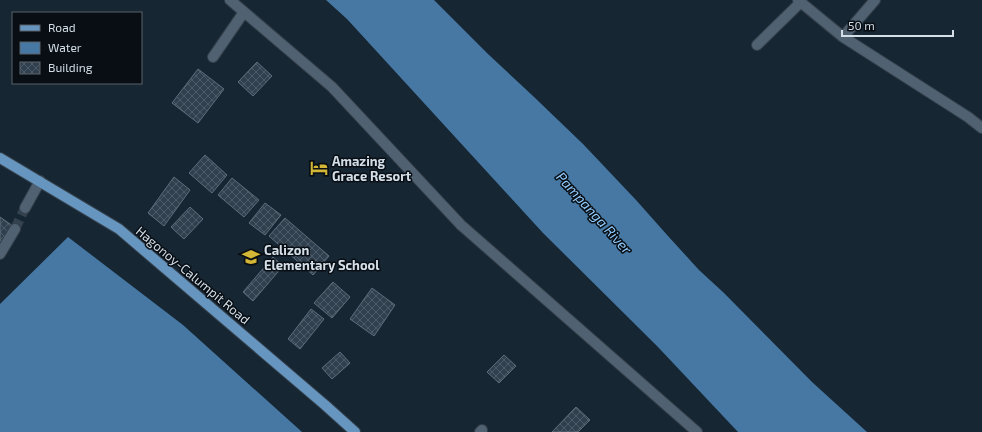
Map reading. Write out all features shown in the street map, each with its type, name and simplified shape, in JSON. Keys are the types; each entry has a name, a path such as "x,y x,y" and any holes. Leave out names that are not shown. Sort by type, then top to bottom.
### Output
{"main road":[{"name":"Hagonoy-Calumpit Road","path":"0,158 119,229 355,432"}],"street":[{"path":"230,0 332,87 461,225 697,432"},
{"path":"843,37 875,0"},
{"path":"757,45 799,1 843,37 968,117 982,128"},
{"path":"213,57 244,12"},
{"path":"25,208 40,181"},
{"path":"0,254 15,229"}],"water":[{"name":"Pampanga River","path":"326,0 434,0 488,54 583,144 699,270 724,293 812,382 867,432 738,432 657,346 543,233 347,19"},
{"path":"68,237 183,325 302,432 0,432 0,304"}],"building":[{"path":"257,62 272,76 253,96 238,82"},
{"path":"198,69 224,89 198,123 172,103"},
{"path":"205,155 227,175 212,193 189,173"},
{"path":"174,177 190,190 164,226 148,213"},
{"path":"232,178 259,200 244,217 218,195"},
{"path":"265,203 281,215 265,235 249,223"},
{"path":"190,207 203,219 184,239 171,227"},
{"path":"0,217 13,226 0,245"},
{"path":"285,218 329,256 313,275 269,236"},
{"path":"273,257 283,266 253,301 243,292"},
{"path":"333,282 350,297 332,318 314,303"},
{"path":"372,288 395,305 374,336 350,319"},
{"path":"311,309 324,319 300,349 288,339"},
{"path":"340,352 350,363 332,379 322,368"},
{"path":"504,355 516,366 499,383 487,372"},
{"path":"576,407 590,420 578,432 552,432"}],"tunnel":[{"path":"15,229 25,208"}],"place":[{"name":"Amazing Grace Resort","path":"319,168"},
{"name":"Calizon Elementary School","path":"251,257"}]}
